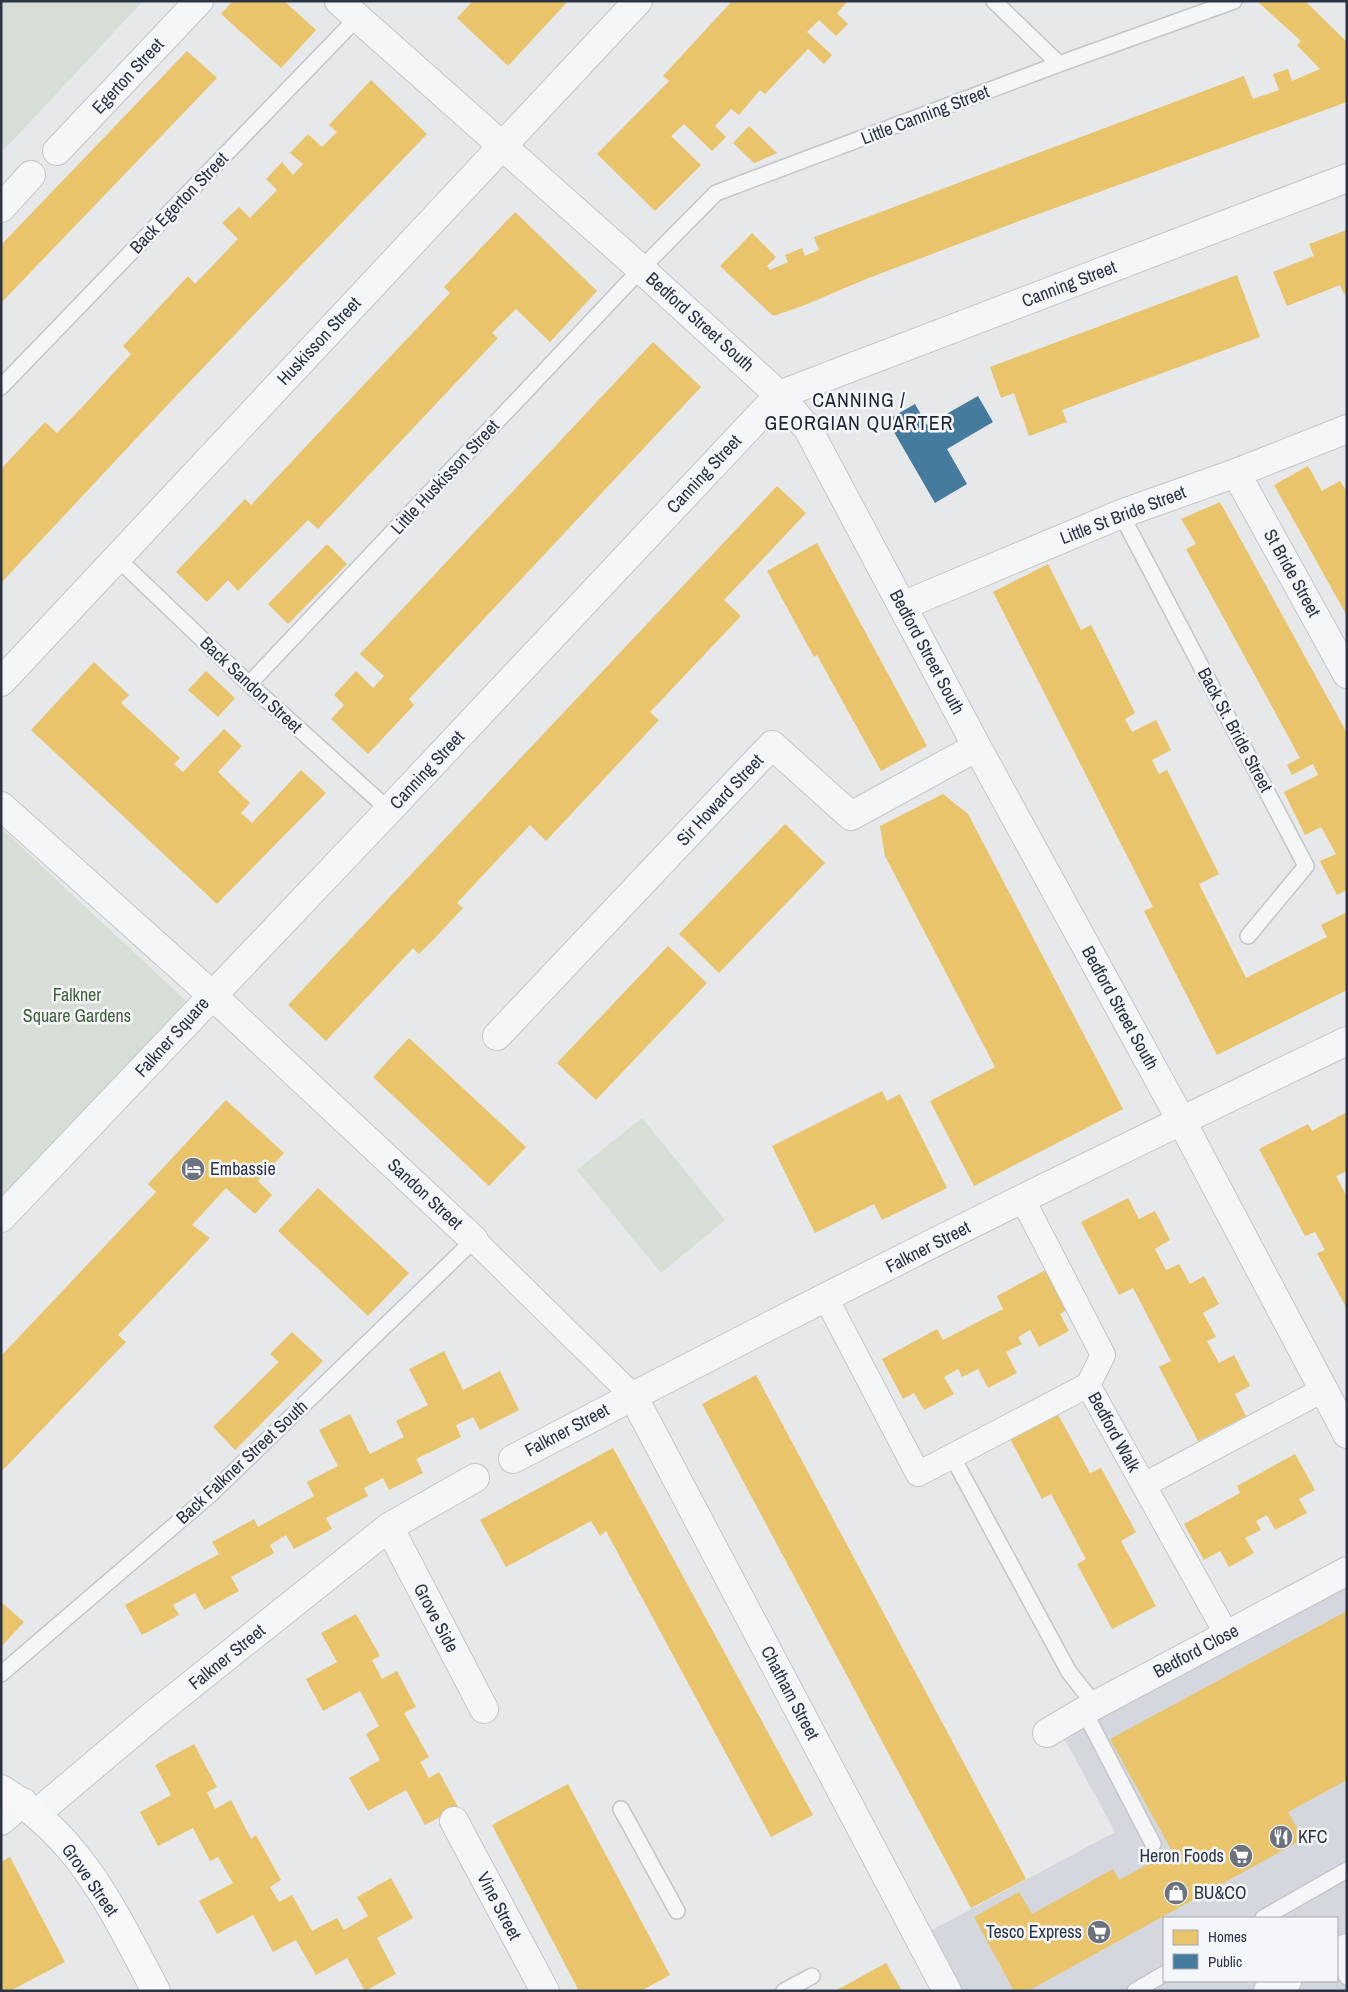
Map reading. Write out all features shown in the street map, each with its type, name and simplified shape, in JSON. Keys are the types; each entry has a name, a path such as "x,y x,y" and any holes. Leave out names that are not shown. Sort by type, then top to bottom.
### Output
{"main road":[{"name":"Grove Street","path":"20,1802 72,1849 91,1874 111,1906 156,1991"}],"street":[{"name":"Egerton Street","path":"57,151 199,1"},
{"name":"Huskisson Street","path":"1,682 638,1"},
{"name":"Bedford Street South","path":"348,10 641,269 779,394 808,429 977,747 1181,1120 1347,1434"},
{"path":"1,208 32,175"},
{"name":"Canning Street","path":"213,996 390,810 779,394 1347,178"},
{"name":"Little St Bride Street","path":"902,606 1121,514 1236,473 1347,429"},
{"name":"St Bride Street","path":"1236,473 1347,674"},
{"name":"Sir Howard Street","path":"497,1036 772,745 851,816 977,747"},
{"name":"Falkner Square","path":"1,806 213,996 1,1218"},
{"name":"Sandon Street","path":"213,996 474,1240 633,1396"},
{"name":"Falkner Street","path":"513,1459 826,1298 1181,1120 1347,1042"},
{"name":"Bedford Walk","path":"1022,1200 1103,1355 1088,1385 1227,1635"},
{"path":"826,1298 918,1474 1088,1385"},
{"path":"1144,1485 1324,1390"},
{"name":"Chatham Street","path":"633,1396 947,1991"},
{"name":"Falkner Street","path":"1,1821 20,1802 151,1717 389,1527 475,1478"},
{"name":"Grove Side","path":"389,1527 484,1709"},
{"name":"Bedford Close","path":"1047,1733 1089,1708 1347,1571"},
{"name":"Vine Street","path":"454,1821 545,1991"},
{"path":"1268,1991 1285,1982"}],"lane":[{"path":"994,1 1059,64"},
{"name":"Little Canning Street","path":"641,269 716,193 1059,64 1234,1"},
{"name":"Back Egerton Street","path":"1,387 348,10"},
{"name":"Little Huskisson Street","path":"249,684 641,269"},
{"name":"Back St. Bride Street","path":"1121,514 1306,866 1248,936"},
{"name":"Back Sandon Street","path":"116,558 249,684 390,810"},
{"name":"Back Falkner Street South","path":"1,1674 211,1494 474,1240"},
{"path":"952,1456 1089,1708 1153,1844"},
{"path":"621,1809 677,1911"},
{"path":"1264,1917 1347,1870"},
{"path":"1338,1960 1347,1976"},
{"path":"1135,1991 1163,1975"},
{"path":"784,1991 812,1976"}],"shaded area":[{"path":"1347,1571 1347,1991 947,1991 919,1937 1115,1832 1057,1725"}],"green space":[{"path":"1,1 143,1 1,153"},
{"name":"Falkner Square Gardens","path":"1,828 186,1001 1,1199"},
{"path":"642,1118 725,1220 661,1273 577,1170"}],"building: Homes":[{"path":"233,1 284,1 316,30 281,68 221,14"},
{"path":"473,1 568,1 508,66 457,18"},
{"path":"732,1 848,1 837,13 848,24 836,36 819,20 807,32 832,55 824,64 808,49 765,94 760,90 739,115 731,109 715,126 726,137 712,151 684,124 671,136 701,165 655,211 597,154 669,81 663,76"},
{"path":"1261,1 1305,1 1347,42 1347,102 1019,221 773,316 720,266 752,233 776,257 767,266 770,270 788,262 785,255 802,248 805,256 819,250 814,237 1244,76 1253,99 1279,90 1273,74 1288,69 1292,81 1320,69 1297,45 1301,41 1259,3"},
{"path":"187,51 217,78 1,303 1,245"},
{"path":"371,80 427,134 176,396 1,583 1,469 45,422 57,433 85,404 131,354 123,346 188,276 195,284 238,239 222,223 239,207 250,218 277,190 266,179 282,162 293,175 303,164 290,153 308,134 322,147 337,132 329,125"},
{"path":"749,126 777,153 754,163 733,143"},
{"path":"515,212 597,291 550,342 516,309 492,333 498,338 318,529 308,520 238,591 228,580 207,602 176,572 245,499 251,505 450,293 444,287"},
{"path":"1347,230 1347,293 1344,294 1340,285 1287,306 1273,272 1314,256 1309,244"},
{"path":"1237,275 1260,337 1062,410 1067,422 1029,436 1014,393 1001,398 990,367"},
{"path":"653,342 701,387 409,699 414,705 368,754 331,719 344,705 334,695 356,671 373,688 384,676 360,654"},
{"path":"1308,466 1322,491 1340,481 1347,492 1347,616 1274,485"},
{"path":"777,486 806,513 724,600 741,616 650,712 659,720 546,841 530,825 457,903 463,908 434,939 419,954 413,948 326,1041 288,1005"},
{"path":"1220,502 1347,733 1347,890 1337,895 1320,861 1336,854 1321,827 1305,835 1284,792 1318,775 1313,764 1292,775 1287,765 1300,758 1186,549 1196,544 1181,519"},
{"path":"817,543 927,746 881,771 817,655 814,657 767,571"},
{"path":"327,544 347,564 288,624 268,604"},
{"path":"1048,564 1081,630 1091,625 1135,713 1125,719 1132,732 1156,720 1171,750 1152,760 1159,774 1167,770 1219,874 1199,884 1246,978 1327,937 1321,925 1347,912 1347,990 1217,1055 1144,911 1153,907 993,592"},
{"path":"94,662 129,695 121,703 180,758 174,764 183,772 224,729 242,746 218,772 250,803 241,813 252,823 301,770 326,793 217,904 31,730"},
{"path":"206,671 235,698 218,717 188,690"},
{"path":"943,794 968,814 1123,1109 974,1186 930,1101 995,1067 885,856 880,826"},
{"path":"785,824 825,863 719,973 679,934"},
{"path":"668,946 707,983 596,1100 557,1063"},
{"path":"409,1038 526,1147 489,1186 373,1077"},
{"path":"882,1091 887,1101 900,1094 947,1188 882,1220 874,1204 815,1233 772,1146"},
{"path":"226,1100 284,1153 258,1181 272,1195 255,1214 226,1188 192,1225 210,1238 118,1335 126,1342 1,1472 1,1356 156,1192 148,1184"},
{"path":"1347,1112 1347,1171 1336,1176 1347,1197 1347,1309 1317,1253 1325,1250 1315,1232 1305,1236 1259,1149 1308,1124 1312,1131"},
{"path":"318,1188 409,1273 368,1316 278,1231"},
{"path":"1128,1198 1139,1219 1155,1211 1170,1240 1155,1249 1166,1270 1179,1264 1190,1284 1204,1276 1219,1304 1203,1313 1216,1337 1207,1341 1219,1363 1234,1355 1250,1386 1235,1394 1246,1416 1198,1441 1159,1367 1171,1361 1133,1288 1119,1295 1081,1222"},
{"path":"1053,1266 1074,1306 1060,1314 1069,1331 1039,1347 1030,1330 1018,1337 1022,1344 1006,1352 1017,1373 988,1388 978,1369 962,1377 958,1369 944,1377 954,1394 924,1410 914,1393 903,1399 882,1359 937,1329 943,1340 1003,1309 997,1296"},
{"path":"292,1332 323,1361 235,1450 213,1427 279,1362 270,1354"},
{"path":"444,1351 463,1390 500,1371 519,1410 480,1430 473,1417 456,1425 461,1437 416,1459 423,1473 389,1490 383,1478 364,1488 368,1496 326,1518 332,1529 294,1549 286,1535 270,1545 274,1553 231,1577 239,1591 204,1610 195,1593 173,1605 179,1615 142,1635 125,1605 219,1554 212,1542 254,1519 258,1527 314,1496 307,1482 338,1466 319,1430 350,1414 370,1454 404,1437 396,1421 428,1405 409,1369"},
{"path":"756,1375 1026,1879 971,1908 702,1404"},
{"path":"1055,1409 1090,1473 1101,1468 1136,1532 1121,1541 1156,1606 1112,1629 1077,1564 1086,1559 1051,1494 1042,1499 1008,1435"},
{"path":"613,1448 813,1815 771,1837 606,1531 600,1536 591,1521 506,1567 480,1520"},
{"path":"1295,1454 1315,1490 1299,1499 1307,1513 1275,1530 1267,1515 1256,1521 1261,1530 1245,1538 1254,1553 1229,1567 1220,1551 1204,1560 1184,1524 1240,1493 1237,1486"},
{"path":"1,1602 24,1622 1,1647"},
{"path":"1347,1611 1347,1780 1288,1812 1303,1839 1028,1991 1014,1991 974,1917 1019,1892 1032,1914 1113,1869 1119,1880 1172,1851 1110,1739"},
{"path":"356,1614 380,1656 372,1660 382,1679 397,1671 416,1707 404,1713 429,1757 420,1762 429,1778 439,1772 458,1807 425,1825 406,1790 368,1811 349,1778 380,1760 366,1734 379,1726 360,1691 323,1711 306,1679 337,1662 321,1633"},
{"path":"194,1744 217,1787 207,1792 215,1809 231,1800 251,1839 256,1835 281,1880 270,1887 279,1902 292,1895 312,1931 337,1918 344,1930 368,1916 357,1897 391,1878 413,1918 377,1938 396,1974 365,1991 347,1958 316,1975 296,1940 273,1952 253,1915 217,1934 199,1901 233,1883 218,1857 210,1861 193,1828 158,1846 140,1812 171,1795 155,1765"},
{"path":"568,1784 670,1975 641,1991 579,1991 492,1825"},
{"path":"10,1857 65,1962 10,1991 1,1991 1,1862"},
{"path":"886,1963 902,1991 835,1991"}],"building: Public":[{"path":"978,396 993,422 947,449 967,484 935,503 887,420 915,404 927,425"}],"place":[{"name":"Embassie","path":"193,1169"},
{"name":"KFC","path":"1281,1837"},
{"name":"Heron Foods","path":"1241,1856"},
{"name":"BU&CO","path":"1176,1893"},
{"name":"Tesco Express","path":"1099,1932"}],"district":[{"name":"CANNING / GEORGIAN QUARTER","path":"859,412"}]}
